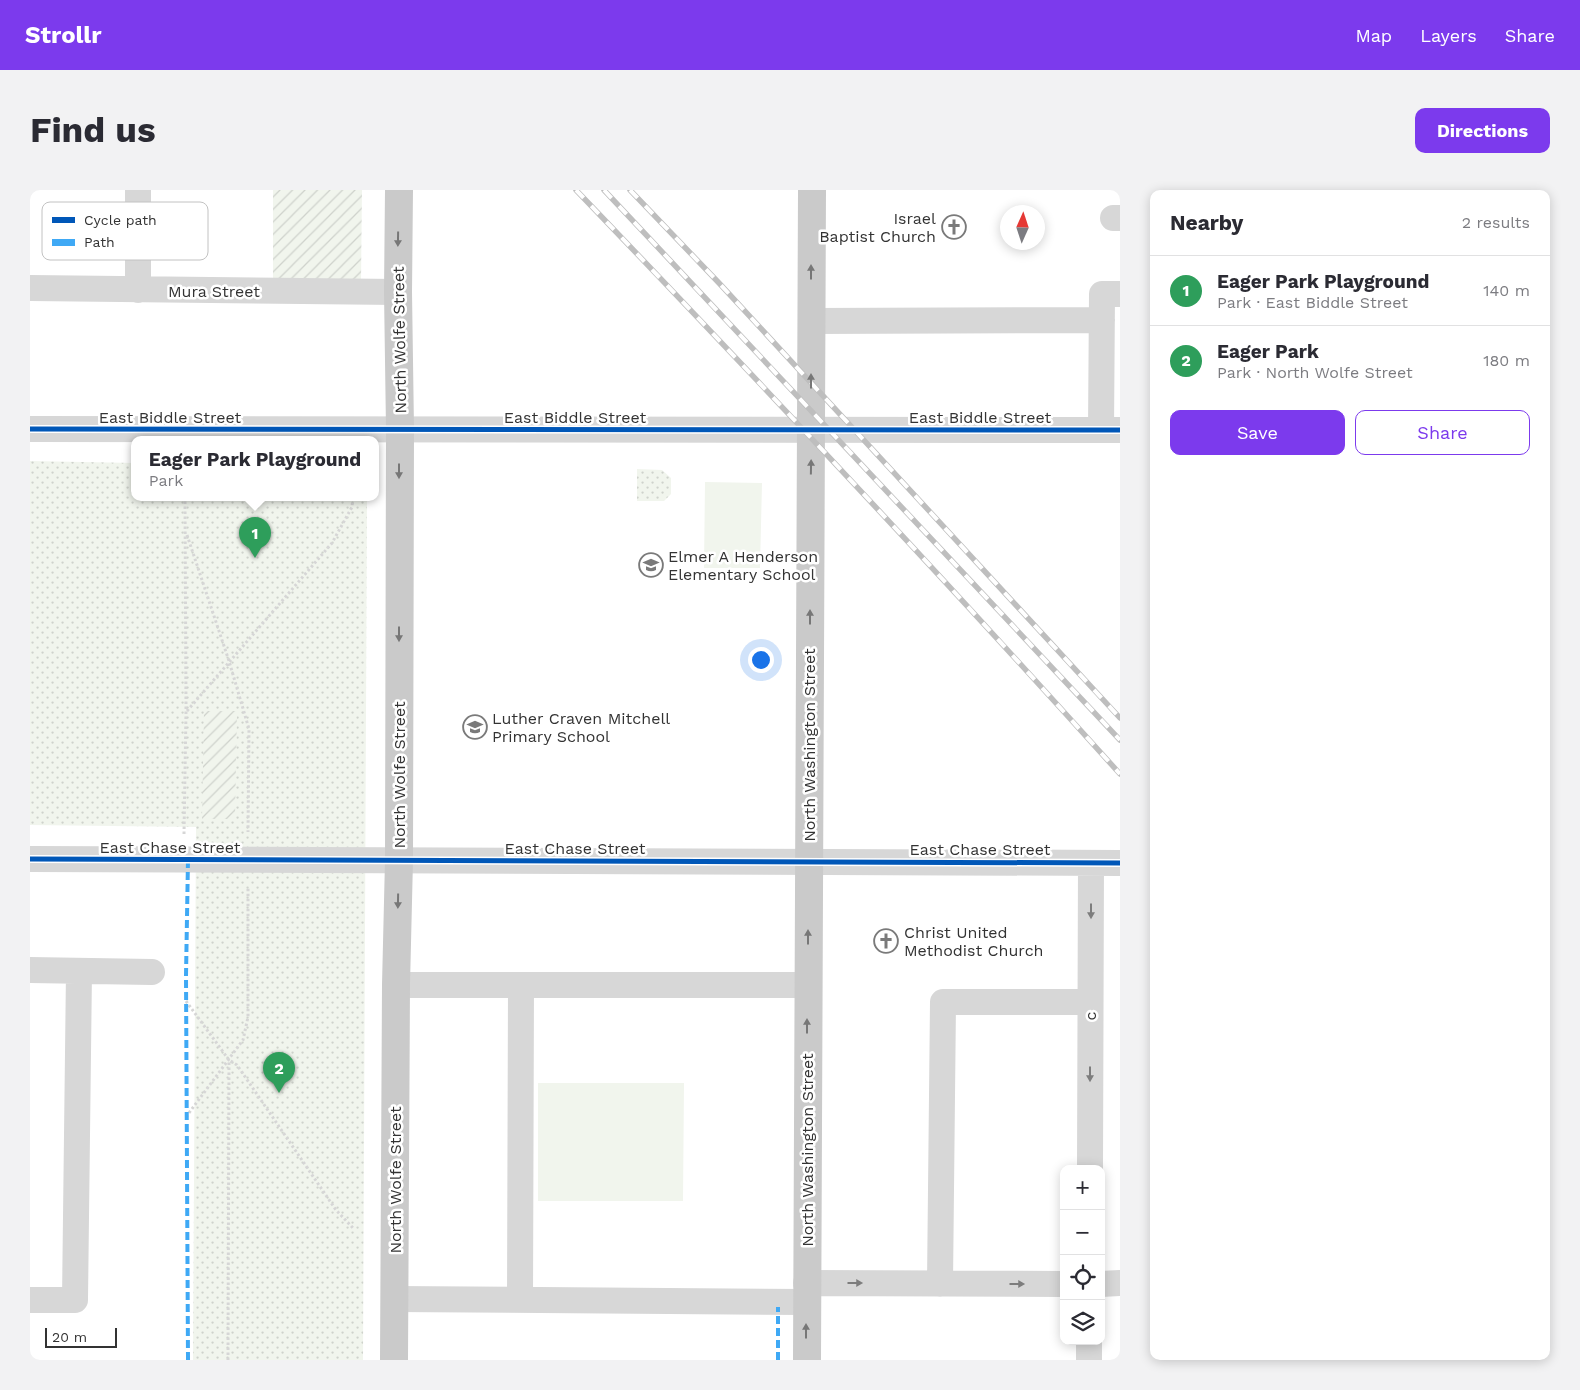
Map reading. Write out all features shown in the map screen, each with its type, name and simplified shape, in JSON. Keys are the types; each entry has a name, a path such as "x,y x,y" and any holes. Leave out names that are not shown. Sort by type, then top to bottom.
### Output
{"main road":[{"name":"North Wolfe Street","path":"394,1360 396,985 399,860 399,190"},
{"name":"North Washington Street","path":"806,1360 812,190"}],"street":[{"path":"138,260 138,290"},
{"name":"Mura Street","path":"30,288 398,292"},
{"path":"811,321 1108,303 1111,430"},
{"name":"East Biddle Street","path":"30,429 1111,430"},
{"name":"East Chase Street","path":"30,859 1120,862"},
{"name":"c","path":"1090,1165 1091,862"},
{"path":"30,970 152,972"},
{"path":"30,1300 75,1300 79,971"},
{"path":"396,985 807,985"},
{"path":"520,1300 521,985"},
{"path":"940,1284 943,1002 1090,1002"},
{"path":"1105,1284 1120,1283"},
{"path":"394,1299 520,1300 806,1292 940,1284 1060,1284"},
{"path":"1089,1345 1090,1360"}],"path":[{"path":"184,834 186,711 185,501"},
{"path":"186,711 332,543 352,507 353,501"},
{"path":"186,532 229,661 249,729 248,832"},
{"path":"186,1117 243,1040 248,1017 248,887"},
{"path":"186,1001 230,1060 237,1065 336,1210 353,1228"},
{"path":"228,1360 230,1060"}],"shaded area":[{"path":"273,190 362,190 361,281 273,281"},
{"path":"30,461 131,463 131,501 367,501 363,1360 193,1360 196,827 30,825"},
{"path":"637,469 662,470 671,478 671,494 664,501 637,501"},
{"path":"705,482 762,483 760,568 704,568"},
{"path":"204,711 237,711 235,819 202,819"},
{"path":"538,1083 684,1083 683,1201 538,1201"}],"railway":[{"path":"576,190 714,334 986,626 1120,774"},
{"path":"604,190 1120,740"},
{"path":"630,190 719,283 1120,718"}],"marked path":[{"path":"188,859 186,976 188,1360"},
{"path":"778,1307 778,1360"}],"cycle path":[{"path":"30,429 1120,430"},
{"path":"30,859 1120,863"}],"place":[{"name":"Israel Baptist Church","path":"954,227"},
{"name":"Eager Park Playground","path":"255,558"},
{"name":"Elmer A Henderson Elementary School","path":"651,565"},
{"name":"Luther Craven Mitchell Primary School","path":"475,727"},
{"name":"Christ United Methodist Church","path":"886,941"},
{"name":"Eager Park","path":"279,1093"}]}
